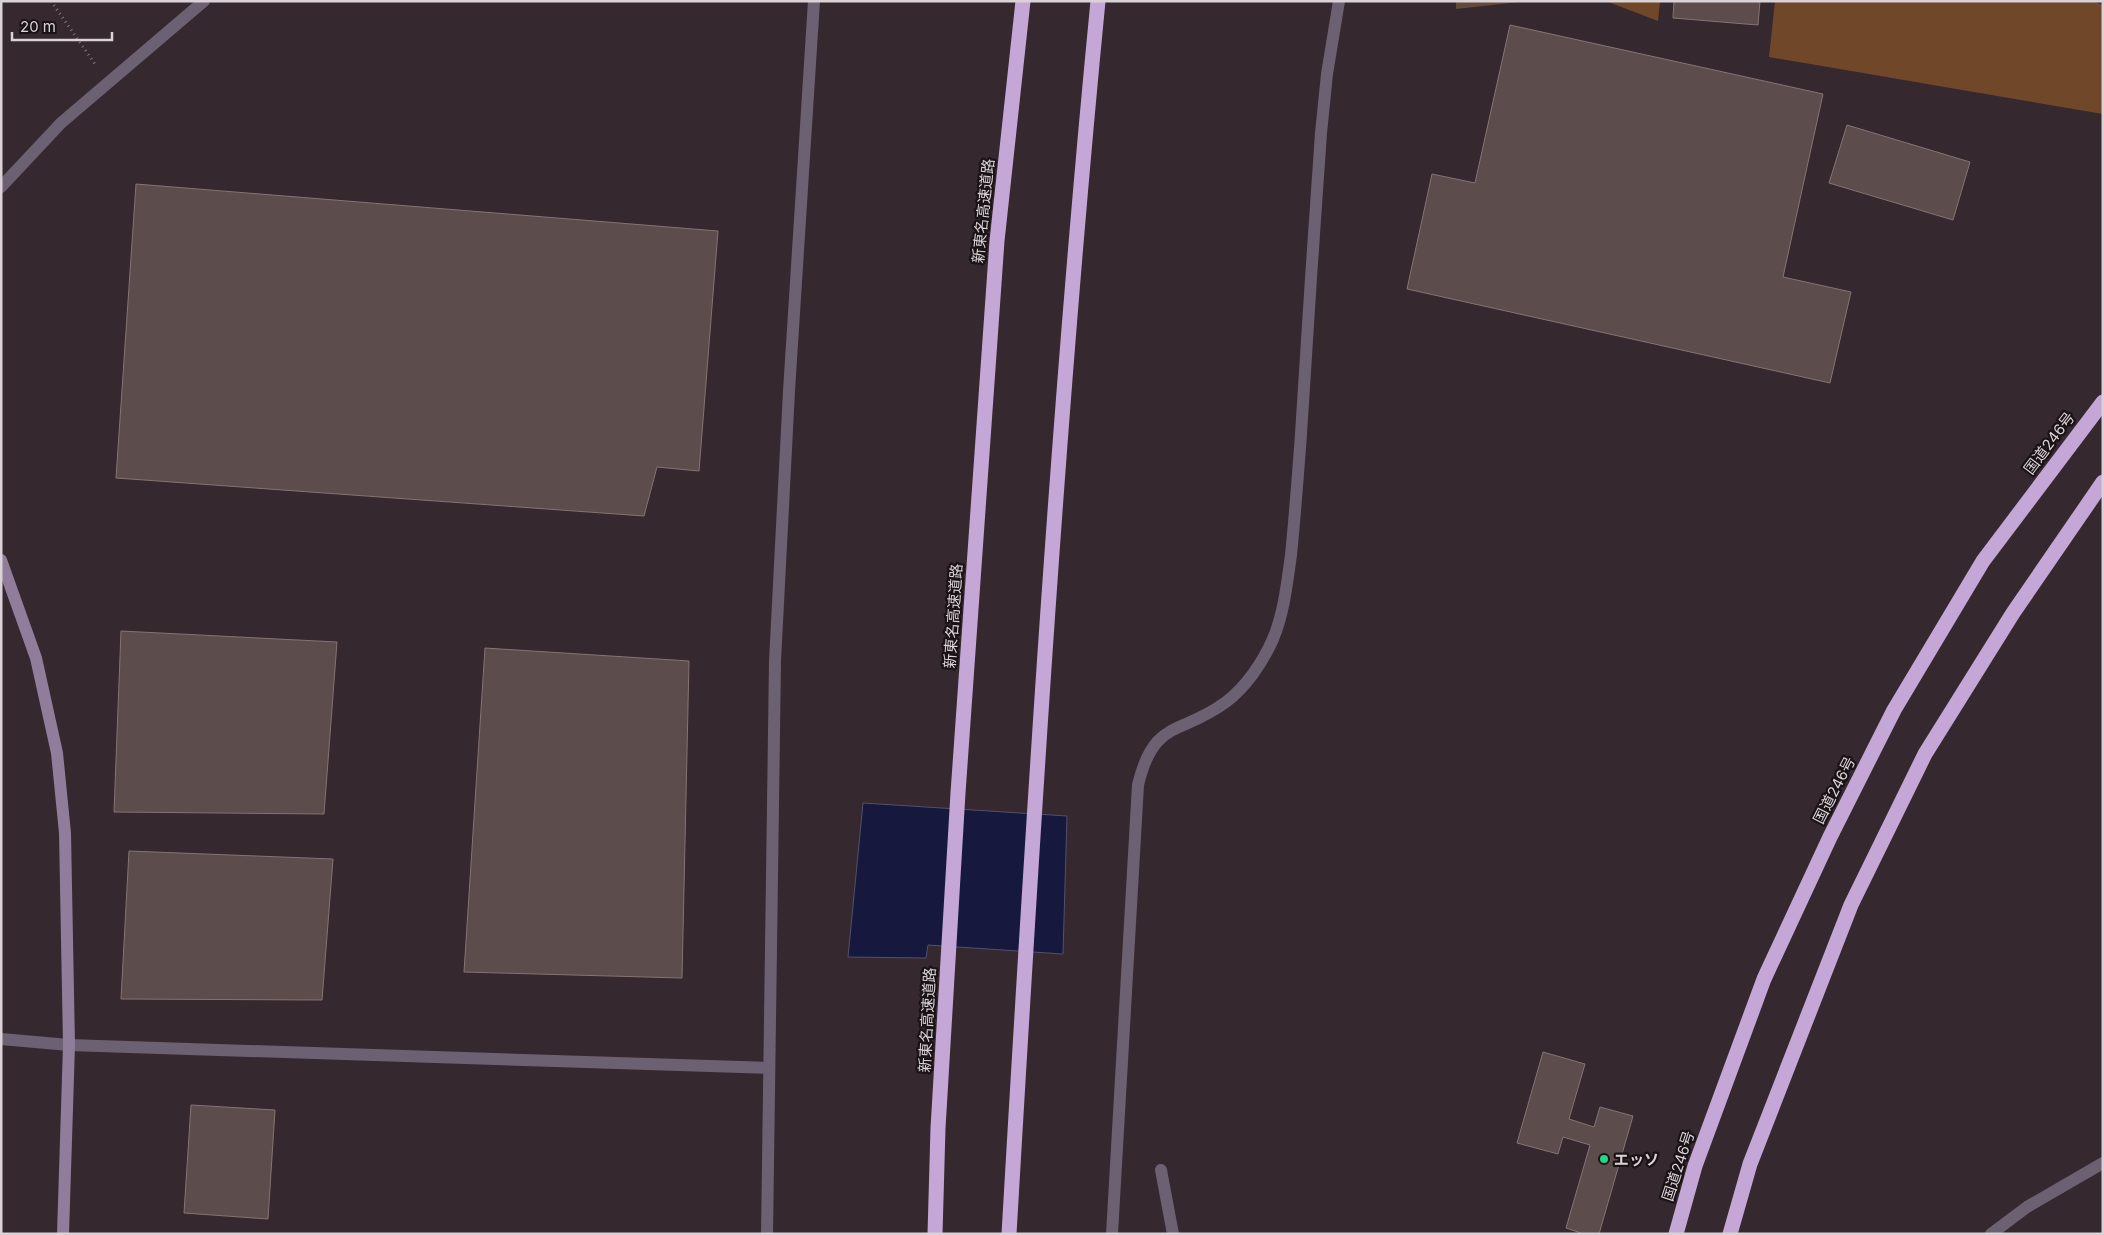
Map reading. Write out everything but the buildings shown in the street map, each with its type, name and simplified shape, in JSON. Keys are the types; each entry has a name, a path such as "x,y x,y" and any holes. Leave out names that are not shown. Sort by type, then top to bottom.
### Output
{"highway":[{"name":"新東名高速道路","path":"935,1234 938,1128 958,793 979,492 997,241 1023,1"},
{"path":"1009,1234 1034,804 1056,498 1074,252 1098,1"},
{"name":"国道246号","path":"1676,1234 1695,1166 1764,979 1830,837 1890,718 1983,561 2103,402"},
{"path":"1730,1234 1750,1164 1851,905 1925,754 2013,613 2103,482"},
{"path":"930,1234 938,1128"}],"street":[{"path":"1,187 61,123 204,1"},
{"path":"767,1234 775,661 789,391 814,1"},
{"path":"1112,1234 1138,785 1143,764 1153,745 1166,732 1227,702 1244,684 1262,662 1282,613 1296,513 1321,133 1327,74 1339,1"},
{"path":"1,560 36,658 57,753 65,833 69,1045 63,1234"},
{"path":"1,1039 69,1045 769,1068"},
{"path":"1991,1234 2027,1208 2103,1163"},
{"path":"1161,1170 1173,1234"}],"path":[{"path":"51,1 109,83"}],"shaded area":[{"path":"1456,1 1528,1 1456,9"},
{"path":"1606,1 1660,1 1658,21"},
{"path":"1775,1 2093,1 2103,5 2103,114 1769,57"},
{"path":"863,803 1067,816 1063,954 928,945 926,958 848,957"}],"place":[{"name":"エッソ","path":"1604,1159"}]}
